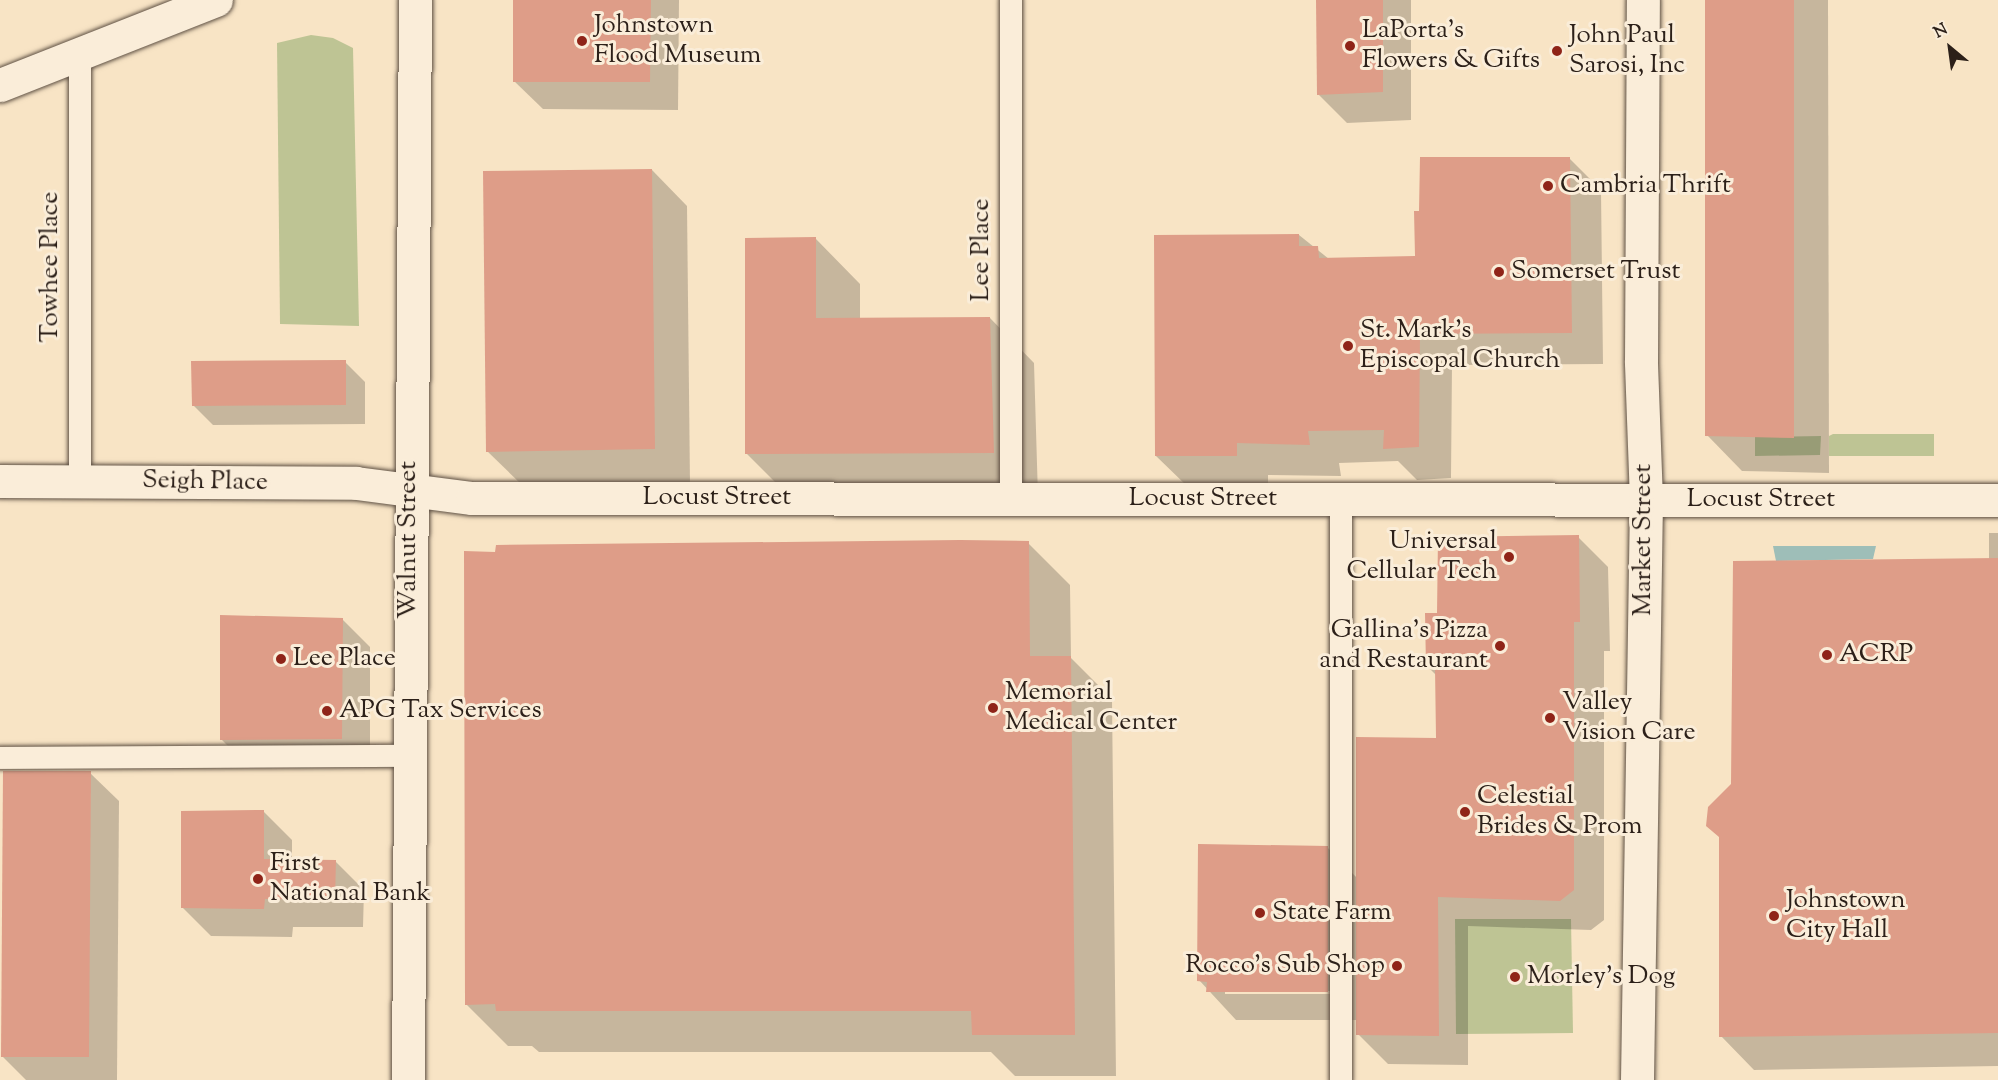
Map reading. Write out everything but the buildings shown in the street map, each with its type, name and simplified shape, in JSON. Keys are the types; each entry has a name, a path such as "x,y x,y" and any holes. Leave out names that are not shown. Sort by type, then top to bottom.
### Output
{"street":[{"path":"0,85 216,0"},
{"name":"Walnut Street","path":"408,1080 409,492 415,0"},
{"name":"Market Street","path":"1637,1080 1646,500 1641,361 1644,0"},
{"name":"Seigh Place","path":"0,481 356,483 409,492"},
{"name":"Locust Street","path":"409,492 472,498 1998,500"}],"lane":[{"name":"Lee Place","path":"1011,0 1011,500"},
{"name":"Towhee Place","path":"80,54 80,481"},
{"path":"1341,498 1341,1080"},
{"path":"0,758 408,756"}],"green space":[{"path":"311,35 333,38 353,48 359,326 280,324 277,43"},
{"path":"1833,434 1934,434 1934,456 1829,456 1829,436"},
{"path":"1821,436 1820,455 1755,456 1755,437"},
{"path":"1455,919 1571,919 1573,1033 1456,1034"}],"water":[{"path":"1773,546 1876,546 1873,559 1776,561"}],"place":[{"name":"Johnstown Flood Museum","path":"582,41"},
{"name":"LaPorta’s Flowers & Gifts","path":"1350,46"},
{"name":"John Paul Sarosi, Inc","path":"1557,51"},
{"name":"Cambria Thrift","path":"1548,186"},
{"name":"Somerset Trust","path":"1499,272"},
{"name":"St. Mark’s Episcopal Church","path":"1348,346"},
{"name":"Universal Cellular Tech","path":"1509,557"},
{"name":"Gallina's Pizza and Restaurant","path":"1500,646"},
{"name":"ACRP","path":"1827,655"},
{"name":"Lee Place","path":"281,659"},
{"name":"Memorial Medical Center","path":"993,708"},
{"name":"APG Tax Services","path":"327,711"},
{"name":"Valley Vision Care","path":"1550,718"},
{"name":"Celestial Brides & Prom","path":"1465,812"},
{"name":"First National Bank","path":"258,879"},
{"name":"State Farm","path":"1260,913"},
{"name":"Johnstown City Hall","path":"1774,916"},
{"name":"Rocco's Sub Shop","path":"1397,966"},
{"name":"Morley’s Dog","path":"1515,977"}]}
